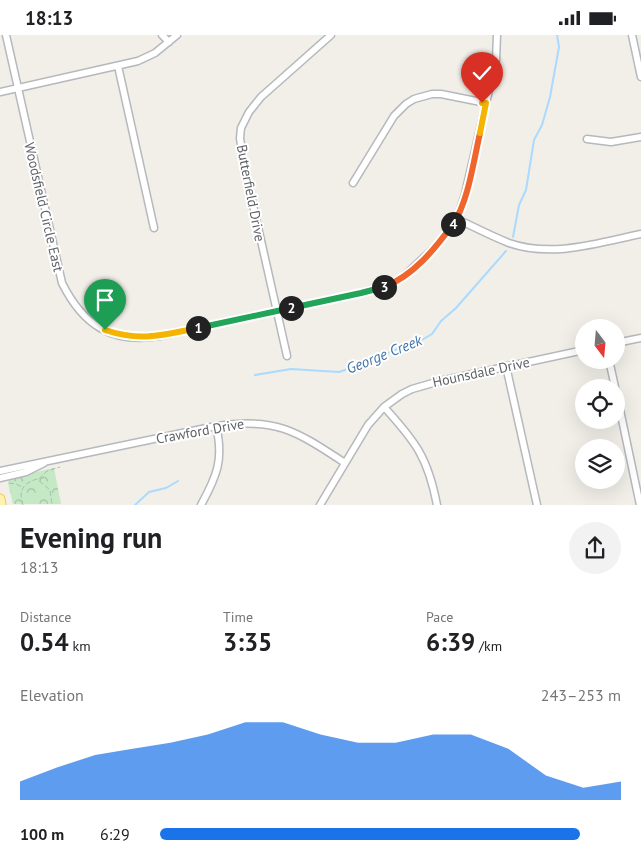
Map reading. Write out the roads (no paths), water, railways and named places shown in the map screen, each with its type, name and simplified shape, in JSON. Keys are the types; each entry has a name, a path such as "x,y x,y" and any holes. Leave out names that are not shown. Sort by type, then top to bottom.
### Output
{"main road":[{"path":"0,499 1,505"}],"street":[{"name":"Woodsfield Circle East","path":"6,35 62,283 71,299 89,321 114,333 132,337 151,337 361,293 396,281 410,271 435,247 457,219 466,194 496,61 497,35"},
{"path":"162,35 169,41"},
{"path":"0,92 146,58 162,48 177,35"},
{"name":"Butterfield Drive","path":"287,356 244,165 241,147 241,128 249,112 261,97 331,35"},
{"path":"632,35 641,77"},
{"path":"118,66 154,228"},
{"path":"353,183 394,116 414,99 432,94 441,94 486,103"},
{"path":"587,139 612,142 641,137"},
{"path":"457,219 510,243 537,249 574,248 641,234"},
{"path":"625,341 641,338"},
{"name":"Hounsdale Drive","path":"320,505 368,425 384,407 402,394 425,385 575,352"},
{"path":"506,367 536,505"},
{"path":"384,407 424,457 437,505"},
{"name":"Crawford Drive","path":"0,471 216,426 251,422 279,427 304,438 345,463"},
{"path":"200,505 214,481 219,463 220,444 216,426"},
{"path":"624,429 640,505"},
{"name":"Crawford Drive","path":"0,478 39,467 47,461"}],"waterway":[{"path":"513,237 519,205 526,190 534,140 542,125 550,97 559,47 557,35"},
{"name":"George Creek","path":"255,375 291,369 339,372 380,358 391,351 415,344 432,334 441,321 456,308 506,251"},
{"name":"George Creek","path":"135,505 149,492 166,488 178,481"}]}
